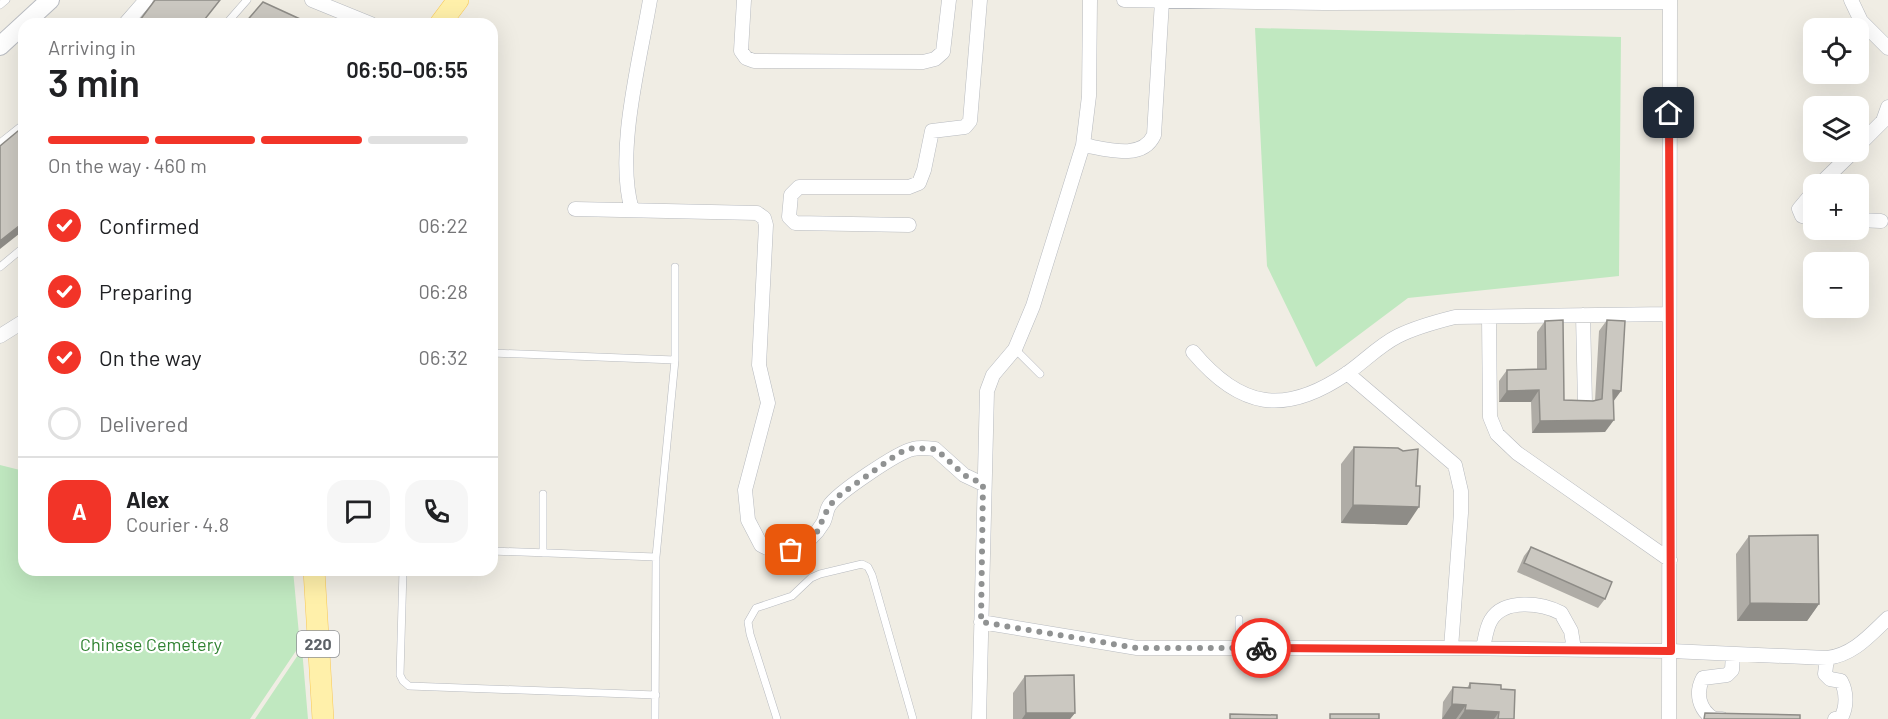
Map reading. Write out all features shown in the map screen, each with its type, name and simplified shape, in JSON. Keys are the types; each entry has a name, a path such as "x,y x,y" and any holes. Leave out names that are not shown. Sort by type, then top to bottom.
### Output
{"main road":[{"name":"220","path":"314,576 323,719"}],"street":[{"path":"30,18 50,0"},
{"path":"130,18 146,0"},
{"path":"312,0 340,18"},
{"path":"632,210 624,160 650,0"},
{"path":"744,0 741,51 746,58 754,61 912,62 935,59 943,52 949,0"},
{"path":"909,225 795,223 789,217 791,195 799,187 909,187 919,183 932,130 965,127 970,121 980,0"},
{"path":"979,719 987,391 993,375 1015,349 1033,306 1083,145 1089,96 1090,0"},
{"path":"1124,0 1670,1 1671,651 1669,719"},
{"path":"1851,0 1861,21 1888,48"},
{"path":"1083,145 1123,151 1143,149 1151,143 1154,135 1162,1"},
{"path":"0,46 18,29"},
{"path":"1869,135 1883,121 1888,107"},
{"path":"1830,174 1843,162"},
{"path":"575,209 757,213 764,218 766,225 759,365 768,403 745,490 748,520 761,545 779,552 791,550 805,543 816,534 829,506 841,494 899,453 913,448 936,449 964,475 983,484"},
{"path":"1869,220 1881,221"},
{"path":"1193,352 1222,383 1247,397 1279,401 1308,396 1347,373 1376,350 1422,325 1455,317 1669,314"},
{"path":"1582,315 1585,404"},
{"path":"1489,317 1490,417 1497,434 1517,453 1670,560"},
{"path":"0,336 18,325"},
{"path":"1347,373 1425,443 1455,465 1461,491 1451,648"},
{"path":"1483,648 1491,621 1499,611 1513,606 1538,605 1561,613 1571,631 1574,650"},
{"path":"981,622 1137,648 1483,648 1671,651 1827,658 1843,656 1851,652 1888,618"},
{"path":"1733,654 1732,670 1727,675 1703,678 1699,686 1700,700 1707,714 1714,718 1735,719"},
{"path":"1827,658 1825,674 1830,679 1841,681 1846,690 1844,712 1841,718 1835,719"}],"lane":[{"path":"0,5 6,0"},
{"path":"231,18 247,0"},
{"path":"0,143 18,129"},
{"path":"0,267 18,252"},
{"path":"655,719 656,557 675,360 675,267"},
{"path":"1015,349 1040,374"},
{"path":"498,353 675,360"},
{"path":"543,494 543,553"},
{"path":"498,551 656,557"},
{"path":"777,719 750,634 748,622 750,615 761,605 792,596 811,578 862,564 868,567 872,574 914,719"},
{"path":"403,576 400,675 409,686 656,695"},
{"path":"1239,619 1239,648"}],"green space":[{"path":"1255,28 1621,37 1619,276 1408,298 1316,367 1267,266"},
{"name":"Chinese Cemetery","path":"0,465 18,470 18,576 294,576 300,645 250,719 0,719"},
{"path":"302,649 308,719 255,719"}],"building":[{"path":"155,0 220,0 206,18 142,18"},
{"path":"263,2 298,18 249,18"},
{"path":"18,131 18,227 0,241 0,146"},
{"path":"1563,320 1564,400 1593,401 1602,399 1607,320 1625,321 1621,391 1613,390 1614,420 1540,421 1539,390 1507,391 1507,370 1546,369 1545,321"},
{"path":"1354,447 1398,448 1403,451 1418,449 1416,486 1420,486 1419,507 1353,505"},
{"path":"1818,535 1819,604 1750,603 1749,536"},
{"path":"1531,547 1612,582 1605,599 1524,563"},
{"path":"1074,675 1075,713 1026,713 1025,676"},
{"path":"1470,683 1501,685 1501,689 1515,690 1514,719 1498,719 1499,712 1465,710 1466,705 1452,704 1453,687 1470,688"},
{"path":"1705,713 1800,715 1800,719 1704,719"},
{"path":"1230,714 1277,715 1277,719 1230,719"},
{"path":"1330,714 1379,714 1379,719 1330,719"}],"way so far":[{"path":"791,550 816,534 826,517 829,506 841,494 899,453 913,448 936,449 964,475 983,484 981,622 1137,648 1261,648"}],"route":[{"path":"1261,648 1671,651 1669,113"}]}
